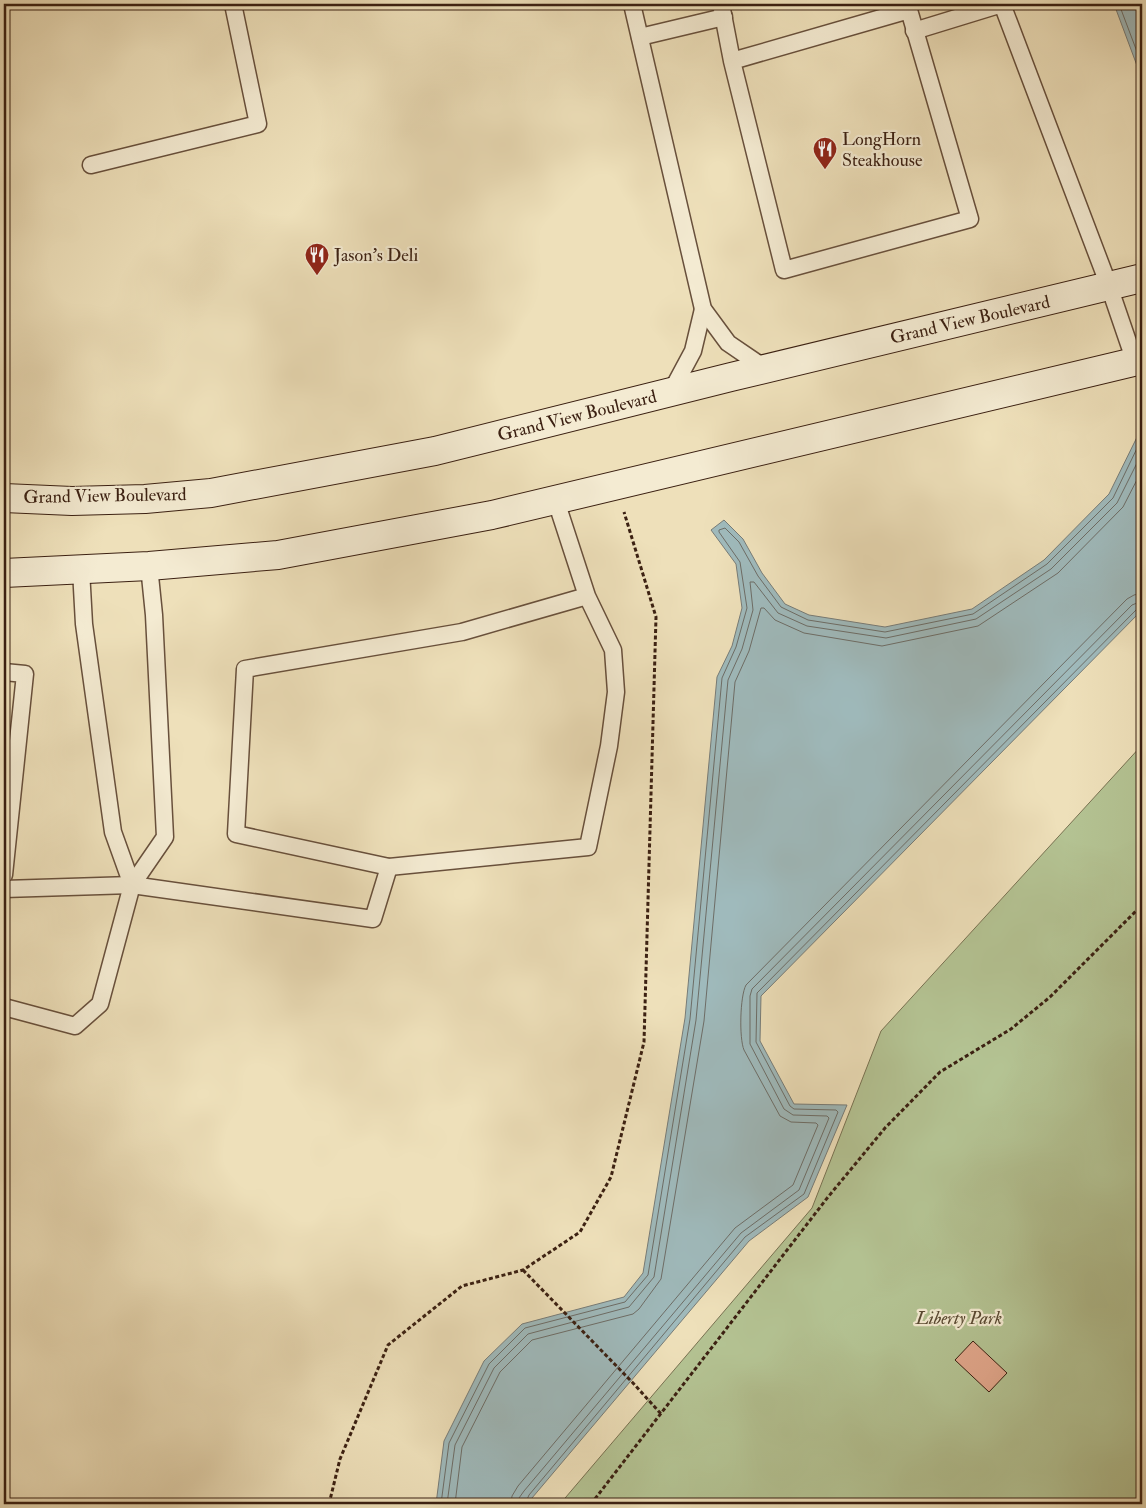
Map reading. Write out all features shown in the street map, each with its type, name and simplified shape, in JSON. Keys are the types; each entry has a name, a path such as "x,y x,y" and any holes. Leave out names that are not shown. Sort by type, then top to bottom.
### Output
{"main road":[{"name":"Grand View Boulevard","path":"4,498 72,501 127,500 211,493 435,451 1142,278"},
{"path":"4,572 81,570 278,556 492,515 1138,361"}],"lane":[{"path":"91,164 258,124 233,4"},
{"path":"632,4 703,309 728,343 766,369"},
{"path":"914,31 1002,4 1138,361"},
{"path":"640,37 722,10 732,60 784,270 970,219 908,7 732,60"},
{"path":"671,392 693,351 703,309"},
{"path":"556,500 586,596 613,650 616,692 609,746 588,847 389,867 236,834 245,670 462,632 586,596"},
{"path":"4,1007 75,1026 100,1004 132,884 165,837 154,615 149,566"},
{"path":"81,570 84,624 113,832 132,884"},
{"path":"4,672 25,674 4,875"},
{"path":"4,889 132,884 373,919 389,867"}],"path":[{"path":"329,1504 340,1459 388,1345 462,1286 523,1270 580,1232 611,1177 644,1042 656,617 622,505"},
{"path":"591,1504 662,1415 828,1197 885,1128 940,1072 1011,1029 1050,997 1142,905"},
{"path":"523,1270 633,1382 662,1415"}],"green space":[{"name":"Liberty Park","path":"1142,745 1142,1504 560,1504 812,1208 881,1031"}],"water":[{"path":"1114,4 1142,4 1142,79"},
{"path":"1142,427 1142,610 761,996 760,1041 794,1104 847,1105 808,1197 749,1241 532,1498 529,1504 436,1504 444,1441 484,1361 522,1324 624,1297 643,1273 685,1018 717,677 732,646 742,608 736,564 711,530 724,520 743,539 762,573 785,604 809,615 885,627 972,609 1044,560 1109,494"}],"building":[{"path":"973,1341 1007,1373 989,1392 955,1360"}],"place":[{"name":"LongHorn Steakhouse","path":"825,170"},
{"name":"Jason's Deli","path":"317,276"}]}
